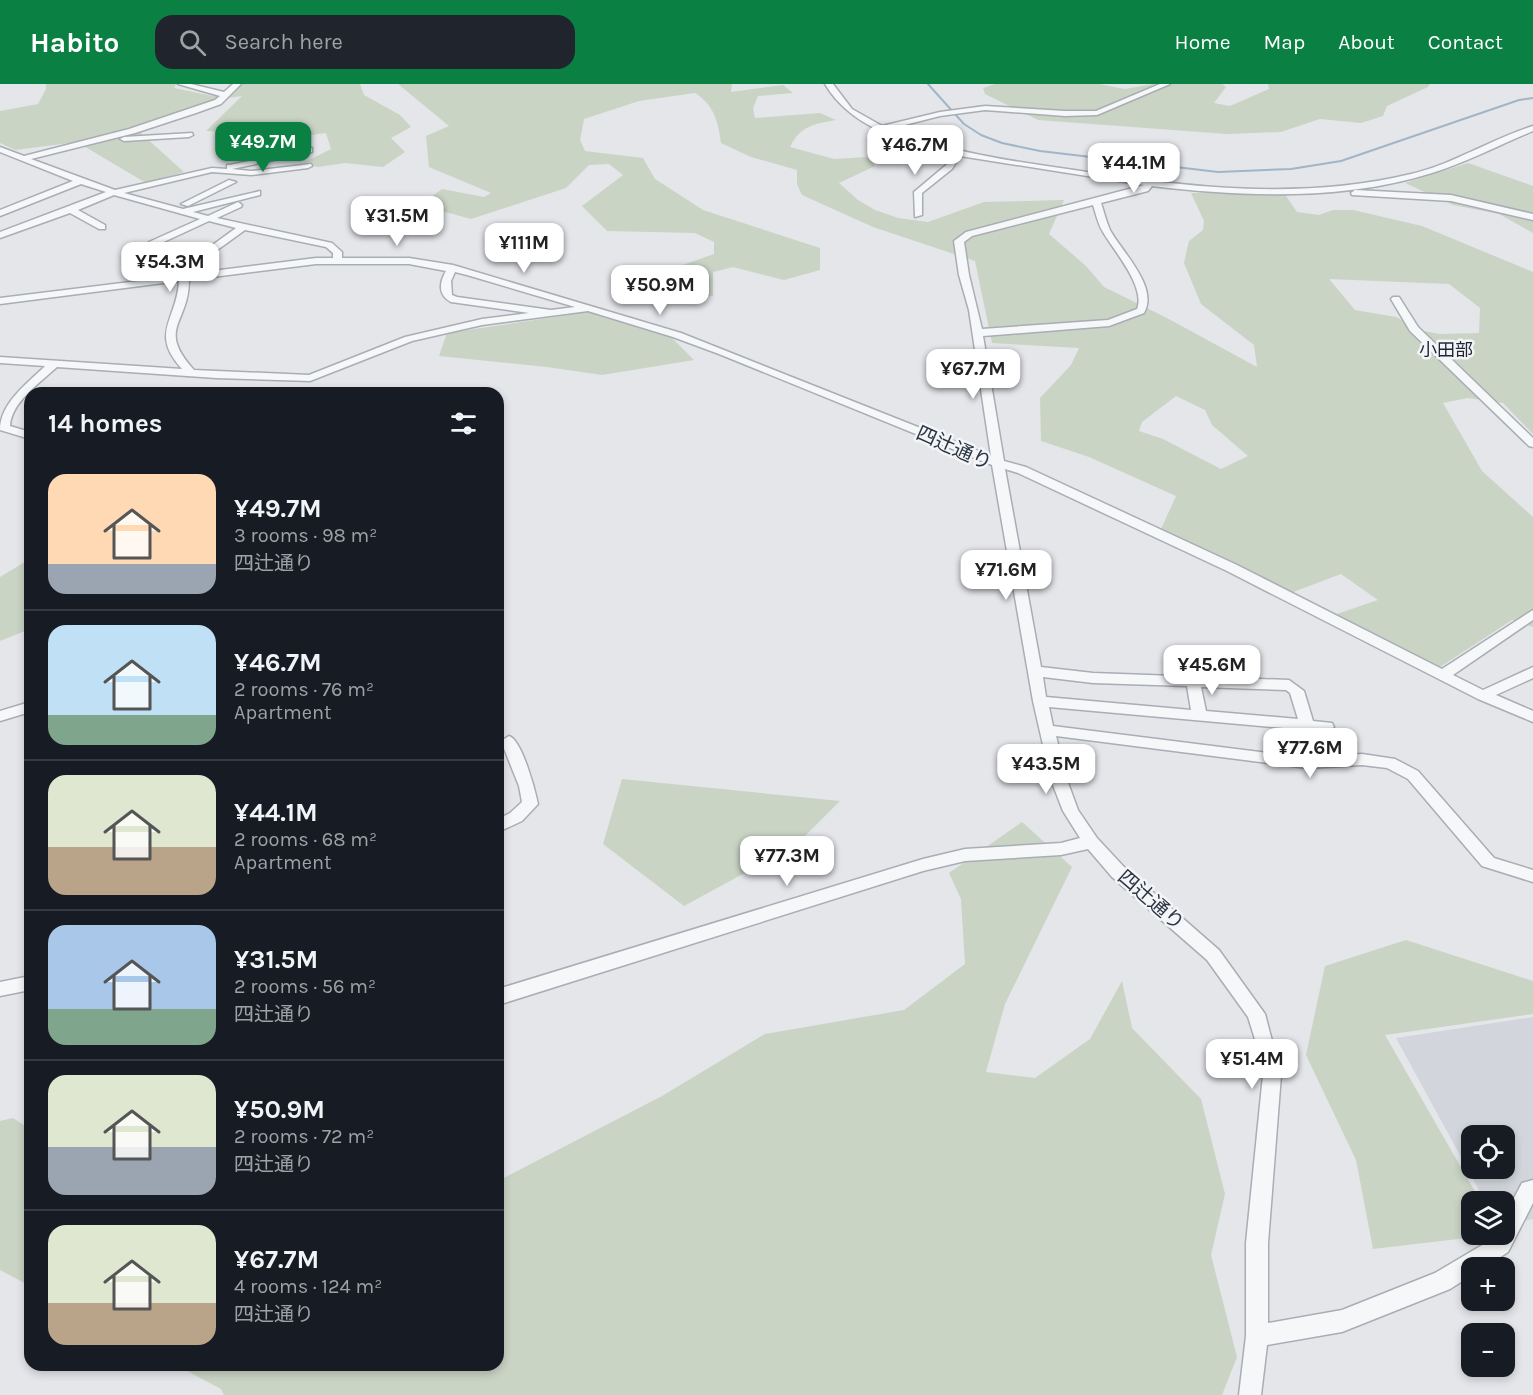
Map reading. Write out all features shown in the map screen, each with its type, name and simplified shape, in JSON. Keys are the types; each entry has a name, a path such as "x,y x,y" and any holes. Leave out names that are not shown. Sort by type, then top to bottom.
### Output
{"street":[{"path":"182,84 226,95"},
{"path":"0,159 20,158 100,140 193,111 218,102 237,84"},
{"path":"829,84 838,91 849,110 882,128 918,143 985,160"},
{"path":"882,128 937,114 999,108 1028,112 1088,114 1166,84"},
{"path":"1332,189 1394,180 1437,169 1533,128"},
{"path":"100,140 189,135"},
{"path":"918,143 919,146 932,152 957,158 1150,183 1245,191 1332,189 1451,198 1533,217"},
{"path":"0,149 111,192 243,227 329,245 337,252 339,260"},
{"path":"0,235 71,210 111,192 309,150"},
{"path":"918,215 917,194 924,185 950,167 957,158"},
{"path":"212,170 250,173 308,166"},
{"path":"184,176 244,183"},
{"path":"0,213 81,181"},
{"path":"179,211 232,182"},
{"path":"1150,183 1145,189 969,234 959,241 998,463 1022,470 1222,563 1483,696 1533,717"},
{"path":"179,211 257,193"},
{"path":"976,333 1109,323 1141,311 1144,304 1137,277 1131,265 1107,233 1096,202"},
{"path":"152,244 238,205"},
{"path":"71,210 102,227"},
{"path":"191,373 172,350 169,339 182,304 185,277 183,273 243,227"},
{"name":"四辻通り","path":"0,301 339,260 409,261 453,268 589,308 723,352 998,463 1040,701 1052,756 1071,811 1091,842 1118,872 1213,955 1256,1014 1272,1075 1257,1244 1257,1336 1250,1395"},
{"path":"453,268 446,277 445,289 447,296 454,300 551,313"},
{"path":"1396,299 1403,315 1414,329 1533,444"},
{"path":"0,360 191,373 310,378 409,339 482,322 577,312 589,308"},
{"path":"32,387 54,364"},
{"path":"24,395 10,409 3,422 4,428 24,434"},
{"path":"1443,675 1533,614"},
{"path":"1035,671 1093,678 1289,684 1298,690 1306,725"},
{"path":"1483,696 1533,672"},
{"path":"1193,681 1199,715"},
{"path":"1040,701 1327,727"},
{"path":"0,716 24,709"},
{"path":"1048,730 1307,763 1347,759 1387,762 1402,766 1413,775 1488,862 1533,876"},
{"path":"504,823 516,817 530,804 527,786 509,741"},
{"path":"504,995 923,865 964,855 1061,849 1091,842"},
{"path":"0,990 24,984"},
{"path":"1257,1336 1342,1321 1442,1281 1501,1245 1529,1190 1533,1190"}],"shaded area":[{"path":"1533,1017 1533,1219 1515,1223 1515,1191 1480,1191 1473,1179 1515,1179 1515,1125 1461,1125 1461,1157 1396,1038"}],"green space":[{"path":"46,84 176,84 174,88 213,96 237,84 360,84 364,95 400,115 411,127 391,138 405,152 383,167 345,163 318,167 303,163 331,149 326,133 266,141 230,132 206,131 242,96 219,99 134,127 184,172 146,183 77,142 15,150 0,143 0,111 38,104 46,89"},
{"path":"398,84 732,84 731,92 783,85 793,93 758,96 753,108 755,118 820,113 836,120 808,127 798,134 790,147 834,159 867,157 875,166 839,183 858,200 875,210 898,218 928,222 984,202 1064,200 1049,234 1086,266 1104,287 1257,367 1254,345 1201,304 1184,263 1189,241 1203,230 1204,221 1191,193 1284,193 1297,212 1319,215 1333,210 1353,210 1422,226 1533,272 1533,434 1503,403 1468,398 1443,403 1482,471 1533,517 1533,627 1512,620 1440,667 1331,616 1378,600 1341,574 1288,594 1161,529 1176,496 1089,457 1041,441 1040,398 1071,365 1079,348 992,343 975,261 873,227 802,195 797,184 797,170 751,157 721,143 711,108 695,93 639,101 584,119 580,140 585,151 643,158 655,179 703,210 820,248 820,270 784,280 733,267 713,272 713,296 697,297 674,268 714,254 714,242 695,233 607,231 582,206 623,175 609,164 589,165 566,188 471,219 420,205 442,189 484,197 491,193 429,167 426,136 449,126","holes":["1329,279 1449,284 1480,308 1479,333 1440,334 1423,331 1396,317 1355,310","1176,396 1205,410 1212,425 1248,456 1221,469 1163,439 1139,431 1142,422"]},
{"path":"995,84 1099,84 1125,89 1153,84 1222,84 1226,87 1214,103 1230,106 1269,89 1268,84 1430,84 1387,106 1383,116 1361,123 1320,119 1281,132 1227,134 1038,120 985,94 983,88"},
{"path":"1468,163 1533,186 1533,233 1499,214 1453,205 1405,183"},
{"path":"595,311 667,333 694,360 602,375 439,356 447,333"},
{"path":"24,563 24,631 0,641 0,577"},
{"path":"622,779 840,801 796,845 684,906 603,844"},
{"path":"1022,822 1072,867 1005,1004 986,1072 1035,1078 1090,1039 1122,981 1132,1028 1201,1099 1225,1194 1211,1255 1237,1357 1222,1395 224,1395 221,1389 187,1371 504,1371 504,1178 662,1096 765,1034 904,1010 965,964 961,899 949,873"},
{"path":"1406,940 1533,981 1533,1014 1385,1035 1461,1167 1461,1179 1468,1179 1474,1191 1461,1191 1461,1239 1373,1249 1356,1160 1306,1055 1325,966"},
{"path":"13,1118 24,1125 24,1283 0,1270 0,1121"}],"waterway":[{"path":"928,84 964,124 981,135 1002,143 1040,151 1218,172 1291,169 1341,161 1519,100 1533,98"}],"district":[{"name":"小田部","path":"1446,350"}]}
